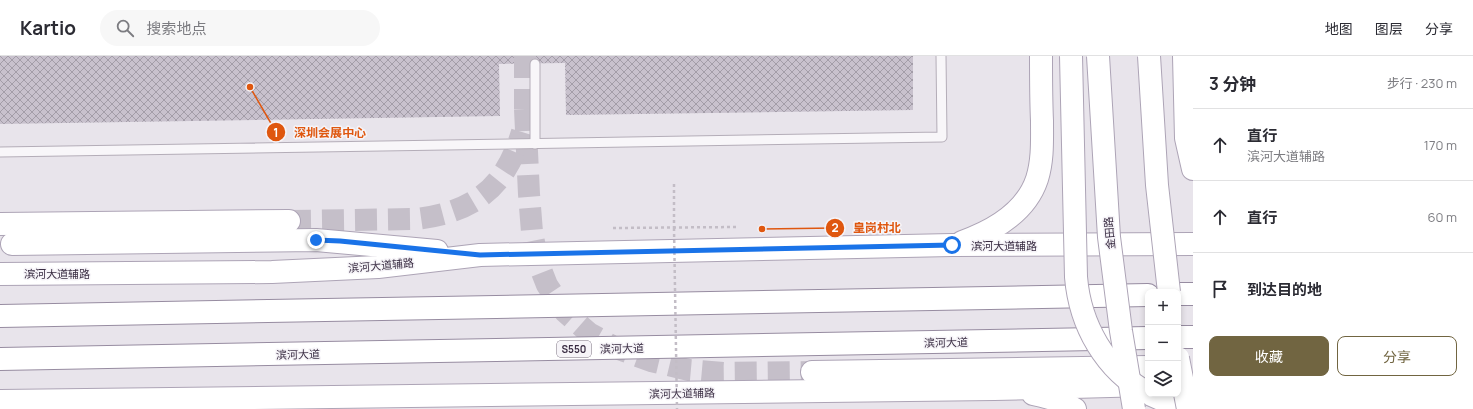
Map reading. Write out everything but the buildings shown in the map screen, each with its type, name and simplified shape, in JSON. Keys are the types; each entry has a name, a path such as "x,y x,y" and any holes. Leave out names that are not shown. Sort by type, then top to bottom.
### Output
{"main road":[{"path":"952,245 979,235 1001,223 1022,204 1033,189 1037,179 1041,156 1040,56"},
{"path":"1071,56 1076,277 1079,299 1086,322 1107,359 1127,379 1145,391"},
{"name":"金田路","path":"1098,56 1109,237 1121,331 1134,409"},
{"path":"1149,56 1157,185 1169,289"},
{"path":"1184,56 1186,138 1193,169"},
{"path":"0,224 289,221"},
{"path":"12,244 316,240 480,255"},
{"name":"滨河大道辅路","path":"0,274 317,271 378,267 480,255 952,245 1193,244"},
{"path":"1181,294 1193,294"},
{"path":"0,316 1145,295"},
{"path":"1181,338 1193,337"},
{"name":"滨河大道","path":"0,359 1145,338"},
{"path":"1155,397 1165,402 1188,409 1179,361"},
{"path":"1181,366 1193,366"},
{"path":"812,372 1145,367"},
{"path":"1181,384 1193,384"},
{"name":"滨河大道辅路","path":"0,400 994,389 1145,385"},
{"path":"994,389 1047,397 1075,409"}],"lane":[{"path":"0,152 942,137 941,56"},
{"path":"535,64 535,144"}],"path":[{"path":"674,184 677,409"},
{"path":"612,228 737,227"}],"tunnel":[{"path":"525,56 525,109"},
{"path":"525,109 532,232 538,262 547,285 565,312 589,333 616,348 651,361 689,370 723,373 812,372"},
{"path":"289,221 416,219 437,216 455,210 471,203 484,194 496,182 515,152 522,132"}],"place":[{"name":"深圳会展中心","path":"250,87"},
{"name":"皇岗村北","path":"762,229"}],"route":[{"path":"316,240 480,255 952,245"}]}
